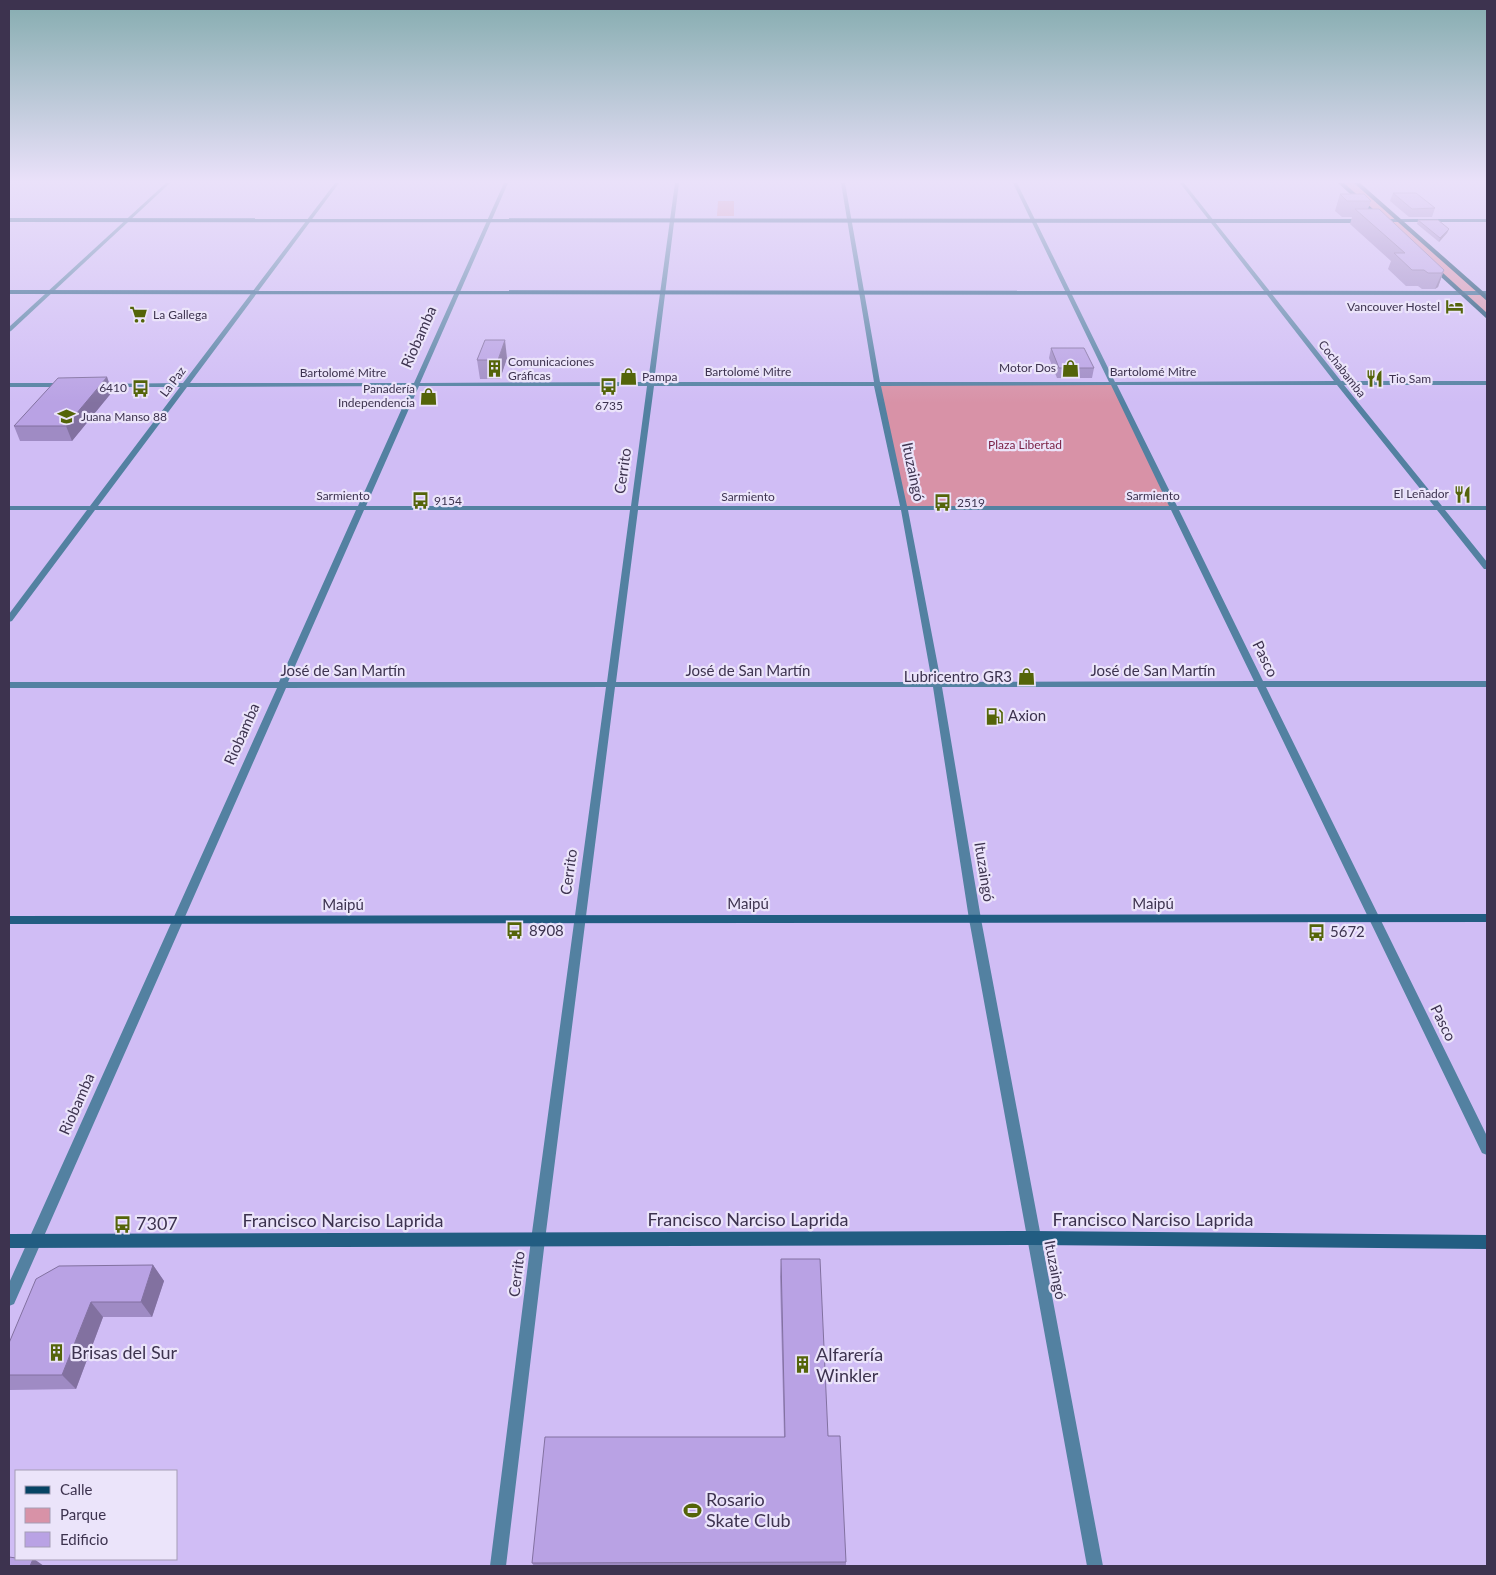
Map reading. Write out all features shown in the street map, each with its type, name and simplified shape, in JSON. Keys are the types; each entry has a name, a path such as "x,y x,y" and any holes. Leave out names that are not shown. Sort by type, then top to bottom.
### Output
{"main road":[{"path":"1441,256 1484,293 1487,299"},
{"path":"1424,259 1487,317"},
{"path":"9,292 1484,293"},
{"name":"Maipú","path":"9,920 1487,918"},
{"name":"Francisco Narciso Laprida","path":"9,1241 1033,1238 1487,1242"}],"street":[{"path":"9,330 88,256"},
{"name":"La Paz","path":"9,619 281,256"},
{"name":"Riobamba","path":"9,1299 473,256"},
{"name":"Cerrito","path":"498,1566 579,919 667,256"},
{"name":"Ituzaingó","path":"856,256 877,383 904,508 937,685 975,919 1095,1566"},
{"name":"Pasco","path":"1051,256 1487,1149"},
{"name":"Cochabamba","path":"1240,256 1487,567"},
{"name":"Bartolomé Mitre","path":"87,385 1487,383"},
{"path":"9,385 68,385"},
{"name":"Sarmiento","path":"9,508 1487,508"},
{"name":"José de San Martín","path":"9,685 1487,684"}],"green space":[{"path":"1421,256 1439,256 1487,299 1487,317"},
{"name":"Plaza Libertad","path":"877,383 1113,383 1173,507 904,508"}],"building":[{"path":"1398,256 1430,256 1444,270 1442,273 1428,273 1424,270 1412,270"},
{"path":"485,340 505,340 498,360 477,360"},
{"path":"1051,348 1084,348 1094,368 1059,368"},
{"path":"107,377 66,426 14,426 58,378"},
{"name":"Rosario Skate Club","path":"781,1259 820,1259 828,1436 840,1436 846,1562 532,1563 545,1437 785,1437"},
{"path":"153,1265 141,1302 91,1302 62,1375 9,1375 9,1343 36,1279 59,1266"},
{"path":"9,1557 15,1558 15,1560 33,1560 30,1566 9,1566"}],"place":[{"name":"Vancouver Hostel","path":"1454,307"},
{"name":"La Gallega","path":"139,315"},
{"name":"Motor Dos","path":"1070,368"},
{"name":"Comunicaciones Gráficas","path":"494,369"},
{"name":"Pampa","path":"628,377"},
{"name":"Tio Sam","path":"1375,379"},
{"name":"6735","path":"609,387"},
{"name":"6410","path":"141,388"},
{"name":"Panadería Independencia","path":"429,396"},
{"name":"Juana Manso 88","path":"67,417"},
{"name":"El Leñador","path":"1463,494"},
{"name":"9154","path":"420,501"},
{"name":"2519","path":"943,503"},
{"name":"Lubricentro GR3","path":"1026,677"},
{"name":"Axion","path":"994,716"},
{"name":"8908","path":"515,931"},
{"name":"5672","path":"1316,932"},
{"name":"7307","path":"122,1224"},
{"name":"Brisas del Sur","path":"57,1353"},
{"name":"Alfarería Winkler","path":"802,1365"},
{"name":"Rosario Skate Club","path":"692,1510"}]}
